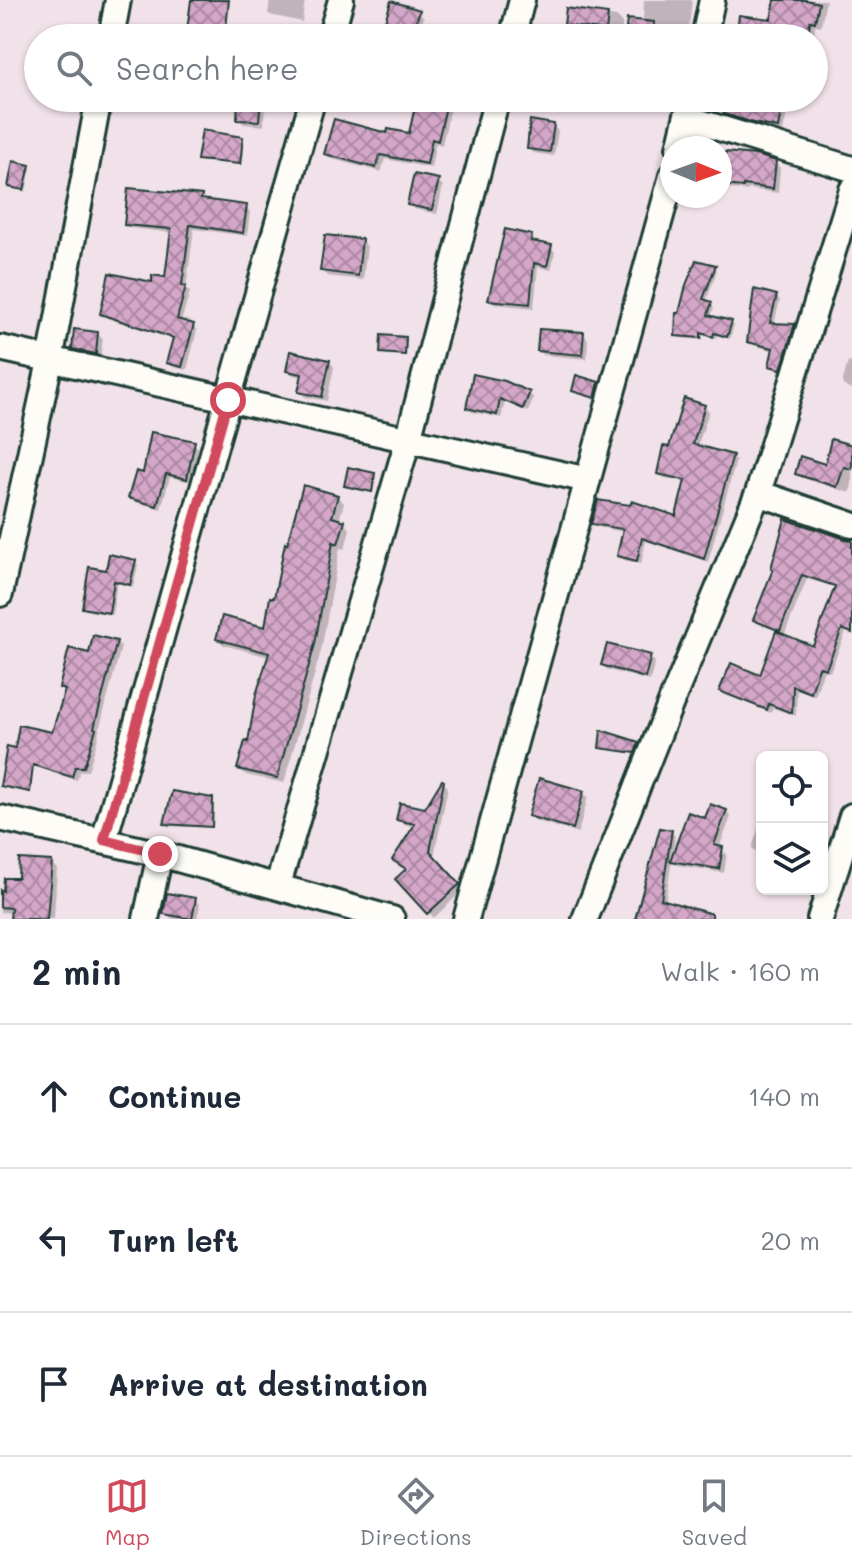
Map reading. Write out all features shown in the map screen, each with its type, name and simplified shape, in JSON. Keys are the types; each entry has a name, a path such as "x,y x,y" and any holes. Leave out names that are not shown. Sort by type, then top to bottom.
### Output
{"street":[{"path":"114,24 118,0"},
{"path":"334,24 341,0"},
{"path":"516,24 522,0"},
{"path":"707,24 712,0"},
{"path":"0,594 50,361 96,112"},
{"path":"104,840 309,112"},
{"path":"278,885 408,440 493,112"},
{"path":"682,136 688,112"},
{"path":"700,112 852,169"},
{"path":"585,919 758,493 852,190"},
{"path":"466,919 663,208"},
{"path":"0,348 588,480"},
{"path":"758,493 852,525"},
{"path":"820,919 852,816"},
{"path":"0,818 104,840 278,885 310,907 392,919"},
{"path":"146,919 160,854"}],"building":[{"path":"191,0 229,0 226,24 188,24"},
{"path":"775,0 819,3 815,22 810,21 810,24 738,24 739,15 771,19"},
{"path":"391,1 420,10 416,24 384,24"},
{"path":"566,8 608,14 607,24 564,24"},
{"path":"627,19 654,22 654,24 626,24"},
{"path":"237,112 260,112 259,121 237,120"},
{"path":"414,112 445,112 438,141 432,139 427,164 380,155 376,168 324,154 334,119 387,133 388,129 409,133"},
{"path":"724,112 781,112 778,128"},
{"path":"530,120 554,124 550,152 527,149"},
{"path":"202,130 243,137 240,164 197,160"},
{"path":"732,153 776,161 773,189 732,186"},
{"path":"13,161 30,165 24,190 8,187"},
{"path":"414,174 439,179 432,210 407,205"},
{"path":"128,188 202,195 201,199 247,205 243,233 190,225 182,285 186,286 177,319 194,324 182,367 166,363 173,338 100,314 109,273 152,282 152,275 165,277 171,229 124,225"},
{"path":"505,229 532,235 531,241 552,245 547,266 534,263 530,304 488,300"},
{"path":"325,235 362,239 358,276 320,271"},
{"path":"696,260 716,265 703,299 712,302 708,315 732,321 727,337 714,333 713,337 701,333 701,338 675,336 676,313 679,313"},
{"path":"754,289 777,295 770,323 795,324 781,369 769,366 773,348 747,342"},
{"path":"74,329 98,332 96,354 72,349"},
{"path":"539,329 584,332 582,355 537,351"},
{"path":"381,335 406,337 405,355 380,353"},
{"path":"290,351 330,360 322,397 298,392 302,374 286,371"},
{"path":"473,374 505,381 530,392 523,409 500,399 497,415 466,408"},
{"path":"576,375 599,382 595,398 572,391"},
{"path":"684,398 705,405 693,444 733,455 704,559 642,538 637,561 617,556 623,529 591,524 598,500 630,505 632,501 676,516 685,480 657,474 663,446 669,447"},
{"path":"151,432 195,441 187,479 166,474 157,506 128,498 136,471 143,473"},
{"path":"831,439 852,445 852,469 844,467 837,487 795,474 800,456 825,464"},
{"path":"348,467 375,473 372,492 344,486"},
{"path":"303,485 338,495 332,517 345,521 338,544 333,542 315,644 277,778 237,769 245,741 248,742 256,695 269,653 216,639 222,616 265,627 270,597 274,598 285,543"},
{"path":"785,519 852,541 852,633 842,629 826,669 819,667 811,693 793,686 792,713 769,704 767,710 719,691 731,663 760,675 776,631 813,646 835,586 802,575 780,631 753,620 773,569"},
{"path":"109,554 136,560 130,585 114,581 109,613 82,608 89,567 106,570"},
{"path":"93,635 117,641 84,767 75,767 72,777 33,765 30,792 0,786 7,746 15,748 19,725 52,732 65,690 59,688 69,648 89,653"},
{"path":"607,644 651,655 645,678 601,665"},
{"path":"601,730 639,742 635,753 599,748"},
{"path":"539,778 584,791 573,829 528,816"},
{"path":"442,780 430,851 460,884 427,914 395,879 406,869 392,860 415,824 396,820 400,803 425,808"},
{"path":"172,791 213,798 212,827 164,824"},
{"path":"710,804 727,810 714,845 723,847 719,869 670,861 688,812 705,818"},
{"path":"660,828 672,830 661,899 712,914 712,919 635,919"},
{"path":"19,859 52,861 47,919 10,919 11,908 0,907 4,878 18,878"},
{"path":"167,893 196,898 192,919 163,914"}],"route":[{"path":"160,854 104,840 228,400"}]}
